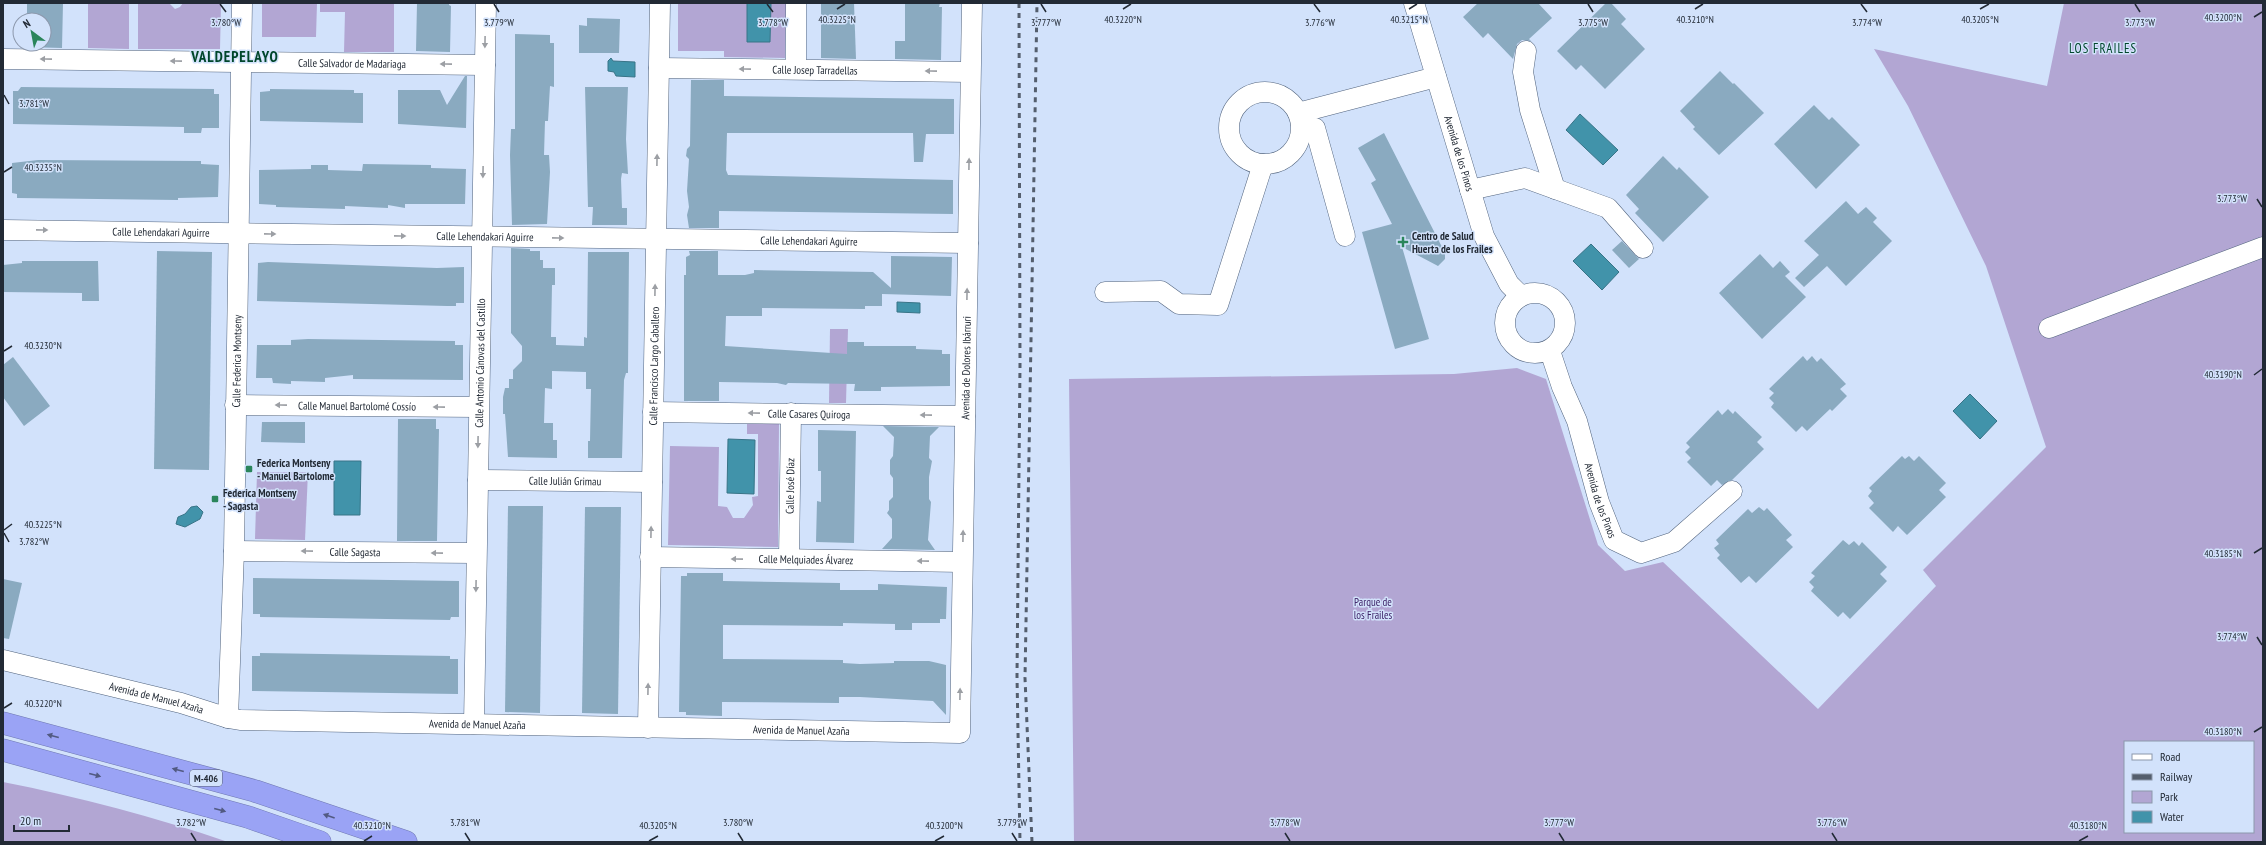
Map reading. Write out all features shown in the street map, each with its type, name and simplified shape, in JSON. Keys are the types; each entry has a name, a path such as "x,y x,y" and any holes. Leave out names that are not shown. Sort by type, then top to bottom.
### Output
{"highway":[{"name":"M-406","path":"3,723 254,791 406,842"},
{"name":"M-406","path":"3,750 248,817 320,842"}],"street":[{"name":"Calle Federica Montseny","path":"228,718 234,550 242,3"},
{"name":"Calle Antonio Cánovas del Castillo","path":"474,724 478,407 486,3"},
{"name":"Calle Francisco Largo Caballero","path":"648,728 660,3"},
{"path":"796,3 796,69"},
{"name":"Avenida de Dolores Ibárruri","path":"960,733 972,3"},
{"name":"Avenida de los Pinos","path":"1414,3 1484,236 1509,284 1521,296"},
{"path":"1526,51 1523,72 1530,110 1555,189"},
{"name":"Calle Salvador de Madariaga","path":"3,59 484,65"},
{"name":"Calle Josep Tarradellas","path":"659,68 970,72"},
{"path":"1299,118 1436,77"},
{"path":"1265,92 1278,94 1291,103 1299,118 1300,136 1295,148 1287,157 1275,163 1263,164 1249,160 1239,153 1231,140 1229,127 1234,111 1242,101 1253,94 1265,92"},
{"path":"1299,118 1315,128 1345,236"},
{"path":"1105,292 1161,291 1179,304 1218,305 1263,164"},
{"path":"1470,190 1525,178 1608,208 1643,248"},
{"name":"Calle Lehendakari Aguirre","path":"3,230 968,243"},
{"path":"2049,328 2263,247"},
{"path":"1540,293 1550,297 1559,304 1564,313 1566,323 1564,334 1558,344 1550,351 1540,354 1530,354 1520,350 1511,342 1506,333 1505,323 1507,312 1513,303 1521,296 1540,293"},
{"name":"Avenida de los Pinos","path":"1550,351 1562,387 1577,421 1598,502 1614,540 1641,553 1674,542 1732,491"},
{"name":"Calle Manuel Bartolomé Cossío","path":"235,405 478,407"},
{"name":"Calle Casares Quiroga","path":"653,412 965,416"},
{"name":"Calle José Díaz","path":"789,559 791,413"},
{"name":"Calle Julián Grimau","path":"478,480 652,482"},
{"name":"Calle Sagasta","path":"234,550 476,553"},
{"name":"Calle Melquiades Álvarez","path":"650,557 962,562"},
{"name":"Avenida de Manuel Azaña","path":"3,660 181,703 228,718 240,720 960,733"}],"green space":[{"path":"88,3 129,3 129,49 88,48"},
{"path":"138,3 169,3 175,9 180,7 183,3 221,3 220,49 138,49"},
{"path":"262,3 317,3 316,37 262,37"},
{"path":"320,3 394,3 394,52 344,52 345,12 320,12"},
{"path":"678,3 747,3 747,42 770,42 771,3 786,3 785,58 724,57 724,51 678,51"},
{"name":"Parque de los Frailes","path":"2064,3 2263,3 2263,842 1074,842 1069,379 1454,374 1517,368 1546,379 1598,545 1625,571 1663,562 1818,709 1936,586 1923,570 2046,447 1986,266 1908,106 1874,49 2047,86"},
{"path":"830,329 848,329 846,403 829,403"},
{"path":"747,424 779,424 778,547 668,545 670,446 719,447 718,506 727,507 733,518 744,518 753,505 752,497 758,496 758,434 747,434"},
{"path":"257,472 308,472 305,540 255,539"},
{"path":"3,782 117,808 228,842 3,842"}],"water":[{"path":"747,3 771,3 770,42 747,42"},
{"path":"611,58 613,61 635,62 635,77 616,76 614,72 608,71 608,61"},
{"path":"1580,114 1618,150 1603,165 1566,130"},
{"path":"1591,244 1619,272 1602,290 1573,261"},
{"path":"897,302 920,303 920,313 897,312"},
{"path":"1970,394 1997,421 1980,439 1953,411"},
{"path":"728,439 755,440 754,494 727,493"},
{"path":"334,461 361,461 360,515 334,515"},
{"path":"197,506 203,512 200,519 185,527 176,524 178,517 185,514 191,507"}],"building":[{"path":"27,3 63,3 62,48 52,48 52,12 27,12"},
{"path":"417,3 449,3 451,6 450,52 416,51"},
{"path":"821,3 854,3 856,59 821,58"},
{"path":"905,3 940,3 939,7 942,7 941,60 895,59 895,41 905,41"},
{"path":"1478,3 1538,3 1552,18 1529,39 1531,41 1522,40 1517,44 1513,59 1488,33 1483,38 1463,17"},
{"path":"1606,3 1611,3 1626,19 1621,24 1645,49 1605,89 1581,65 1576,70 1557,51"},
{"path":"587,18 620,19 619,53 579,53 579,25 587,26"},
{"path":"515,34 550,35 550,43 554,43 554,87 550,86 548,121 545,121 544,155 549,155 550,172 547,224 512,225 510,155 511,129 515,129"},
{"path":"1720,71 1764,113 1719,155 1693,129 1695,127 1680,111"},
{"path":"465,76 467,76 466,128 398,124 398,90 440,90 447,105"},
{"path":"691,80 724,80 724,96 954,99 954,134 926,134 923,162 914,162 913,133 727,133 726,170 728,175 953,180 953,214 719,211 719,228 689,228 687,215 689,207 687,191 689,159 686,156 687,149 690,146"},
{"path":"21,87 214,89 214,94 219,94 219,128 202,128 201,133 184,133 184,127 13,124 13,91 18,91"},
{"path":"585,87 628,87 626,139 628,174 622,173 621,179 622,208 627,208 627,225 592,225 593,207 588,207"},
{"path":"270,89 354,90 354,93 363,93 363,123 260,121 260,92 270,91"},
{"path":"1814,105 1829,120 1832,117 1860,145 1816,189 1774,144"},
{"name":"Centro de Salud Huerta de los Frailes","path":"1384,133 1445,253 1445,259 1438,266 1402,247 1429,339 1395,349 1362,232 1392,224 1371,183 1376,180 1358,148"},
{"path":"1663,156 1677,170 1679,167 1709,197 1663,242 1635,213 1639,209 1626,195"},
{"path":"38,160 201,161 201,164 219,165 218,197 178,198 178,200 17,198 17,194 12,193 12,163"},
{"path":"363,164 431,165 431,168 466,169 465,204 405,204 405,208 388,205 388,208 345,206 345,209 276,207 276,205 259,204 259,170 311,169 311,165 328,165 328,170 362,171"},
{"path":"1846,201 1858,214 1866,207 1877,218 1873,222 1892,241 1846,286 1827,266 1804,287 1795,278 1819,255 1804,241"},
{"path":"1622,241 1639,259 1629,268 1612,250"},
{"path":"511,248 540,251 540,260 543,260 543,268 555,268 555,285 552,285 551,337 556,337 556,345 584,346 584,337 587,338 588,252 629,252 628,373 626,373 624,380 622,458 588,458 588,441 590,441 591,389 586,389 586,372 552,371 552,389 545,388 544,423 553,423 553,440 557,440 557,458 508,457 505,414 503,414 503,397 505,388 509,388 509,379 513,379 513,370 522,361 522,346 511,333"},
{"path":"157,251 212,252 209,470 154,469"},
{"path":"689,251 718,251 718,275 745,275 754,273 754,270 873,272 891,288 891,256 952,257 951,296 882,294 882,306 865,306 865,309 762,308 762,316 726,316 725,346 847,354 847,342 864,342 864,346 916,346 916,349 942,350 942,354 950,354 950,386 881,387 881,391 854,391 855,384 788,383 786,385 777,383 719,382 719,401 684,401 684,275 686,275 686,257 690,255"},
{"path":"1760,254 1773,268 1780,261 1790,272 1785,276 1806,297 1762,339 1719,293"},
{"path":"22,261 98,261 99,301 82,301 82,293 3,292 3,265 22,263"},
{"path":"268,262 437,268 464,267 464,303 456,303 456,306 447,306 257,301 258,263"},
{"path":"291,340 455,341 455,345 463,345 463,380 353,379 353,375 325,378 325,382 291,381 291,384 273,383 272,378 256,378 257,345 291,345"},
{"path":"1803,356 1807,361 1812,356 1817,362 1821,358 1846,384 1840,389 1847,396 1832,411 1830,409 1807,431 1802,426 1796,432 1771,407 1774,403 1769,398 1774,393 1769,389"},
{"path":"13,357 50,406 24,426 3,397 3,365"},
{"path":"1728,409 1733,414 1735,411 1762,437 1757,442 1764,449 1732,480 1722,485 1717,480 1711,486 1687,462 1691,458 1685,452 1690,447 1686,443 1718,410 1722,415"},
{"path":"398,419 436,419 436,429 439,429 437,541 397,541"},
{"path":"262,422 305,422 305,443 261,442"},
{"path":"883,426 939,427 930,436 929,458 932,461 929,477 929,499 931,502 928,540 935,550 882,549 892,538 892,519 887,513 889,510 889,501 893,497 893,478 890,474 890,460 893,456 894,437"},
{"path":"818,430 856,431 854,543 816,542 817,501 821,502 821,471 818,471"},
{"path":"1902,456 1905,459 1909,456 1914,461 1919,456 1946,483 1939,490 1946,497 1907,535 1898,526 1893,532 1869,508 1874,503 1868,496 1872,491 1869,488"},
{"path":"508,506 543,506 540,713 505,712"},
{"path":"585,507 621,507 618,714 582,713"},
{"path":"1759,507 1764,511 1767,508 1792,535 1786,540 1793,547 1756,583 1749,576 1741,583 1717,558 1720,555 1714,548 1719,544 1716,540 1748,509 1752,513"},
{"path":"1843,540 1849,545 1854,541 1859,546 1862,542 1887,567 1880,574 1887,581 1850,619 1843,612 1838,617 1811,591 1814,587 1809,582 1815,576 1811,573"},
{"path":"687,573 723,573 723,581 840,583 840,590 878,590 878,584 947,587 946,619 940,619 940,623 912,623 912,630 895,630 895,624 843,623 843,626 723,625 723,659 843,660 843,663 860,664 894,663 894,661 929,661 946,665 946,715 933,701 860,697 839,697 839,703 722,702 722,716 686,715 686,712 679,712 681,576 687,576"},
{"path":"253,578 459,581 459,617 451,617 450,620 260,617 260,614 253,614"},
{"path":"3,579 22,583 9,639 3,638"},
{"path":"260,653 450,656 450,659 458,659 458,694 252,691 252,656 260,656"}],"railway":[{"path":"1019,3 1020,365 1017,676 1020,842"},
{"path":"1032,842 1025,678 1037,3"}],"place":[{"name":"Centro de Salud Huerta de los Frailes","path":"1403,242"},
{"name":"Federica Montseny - Manuel Bartolome","path":"249,469"},
{"name":"Federica Montseny - Sagasta","path":"215,499"}],"district":[{"name":"LOS FRAILES","path":"2103,48"},
{"name":"VALDEPELAYO","path":"235,56"}]}
